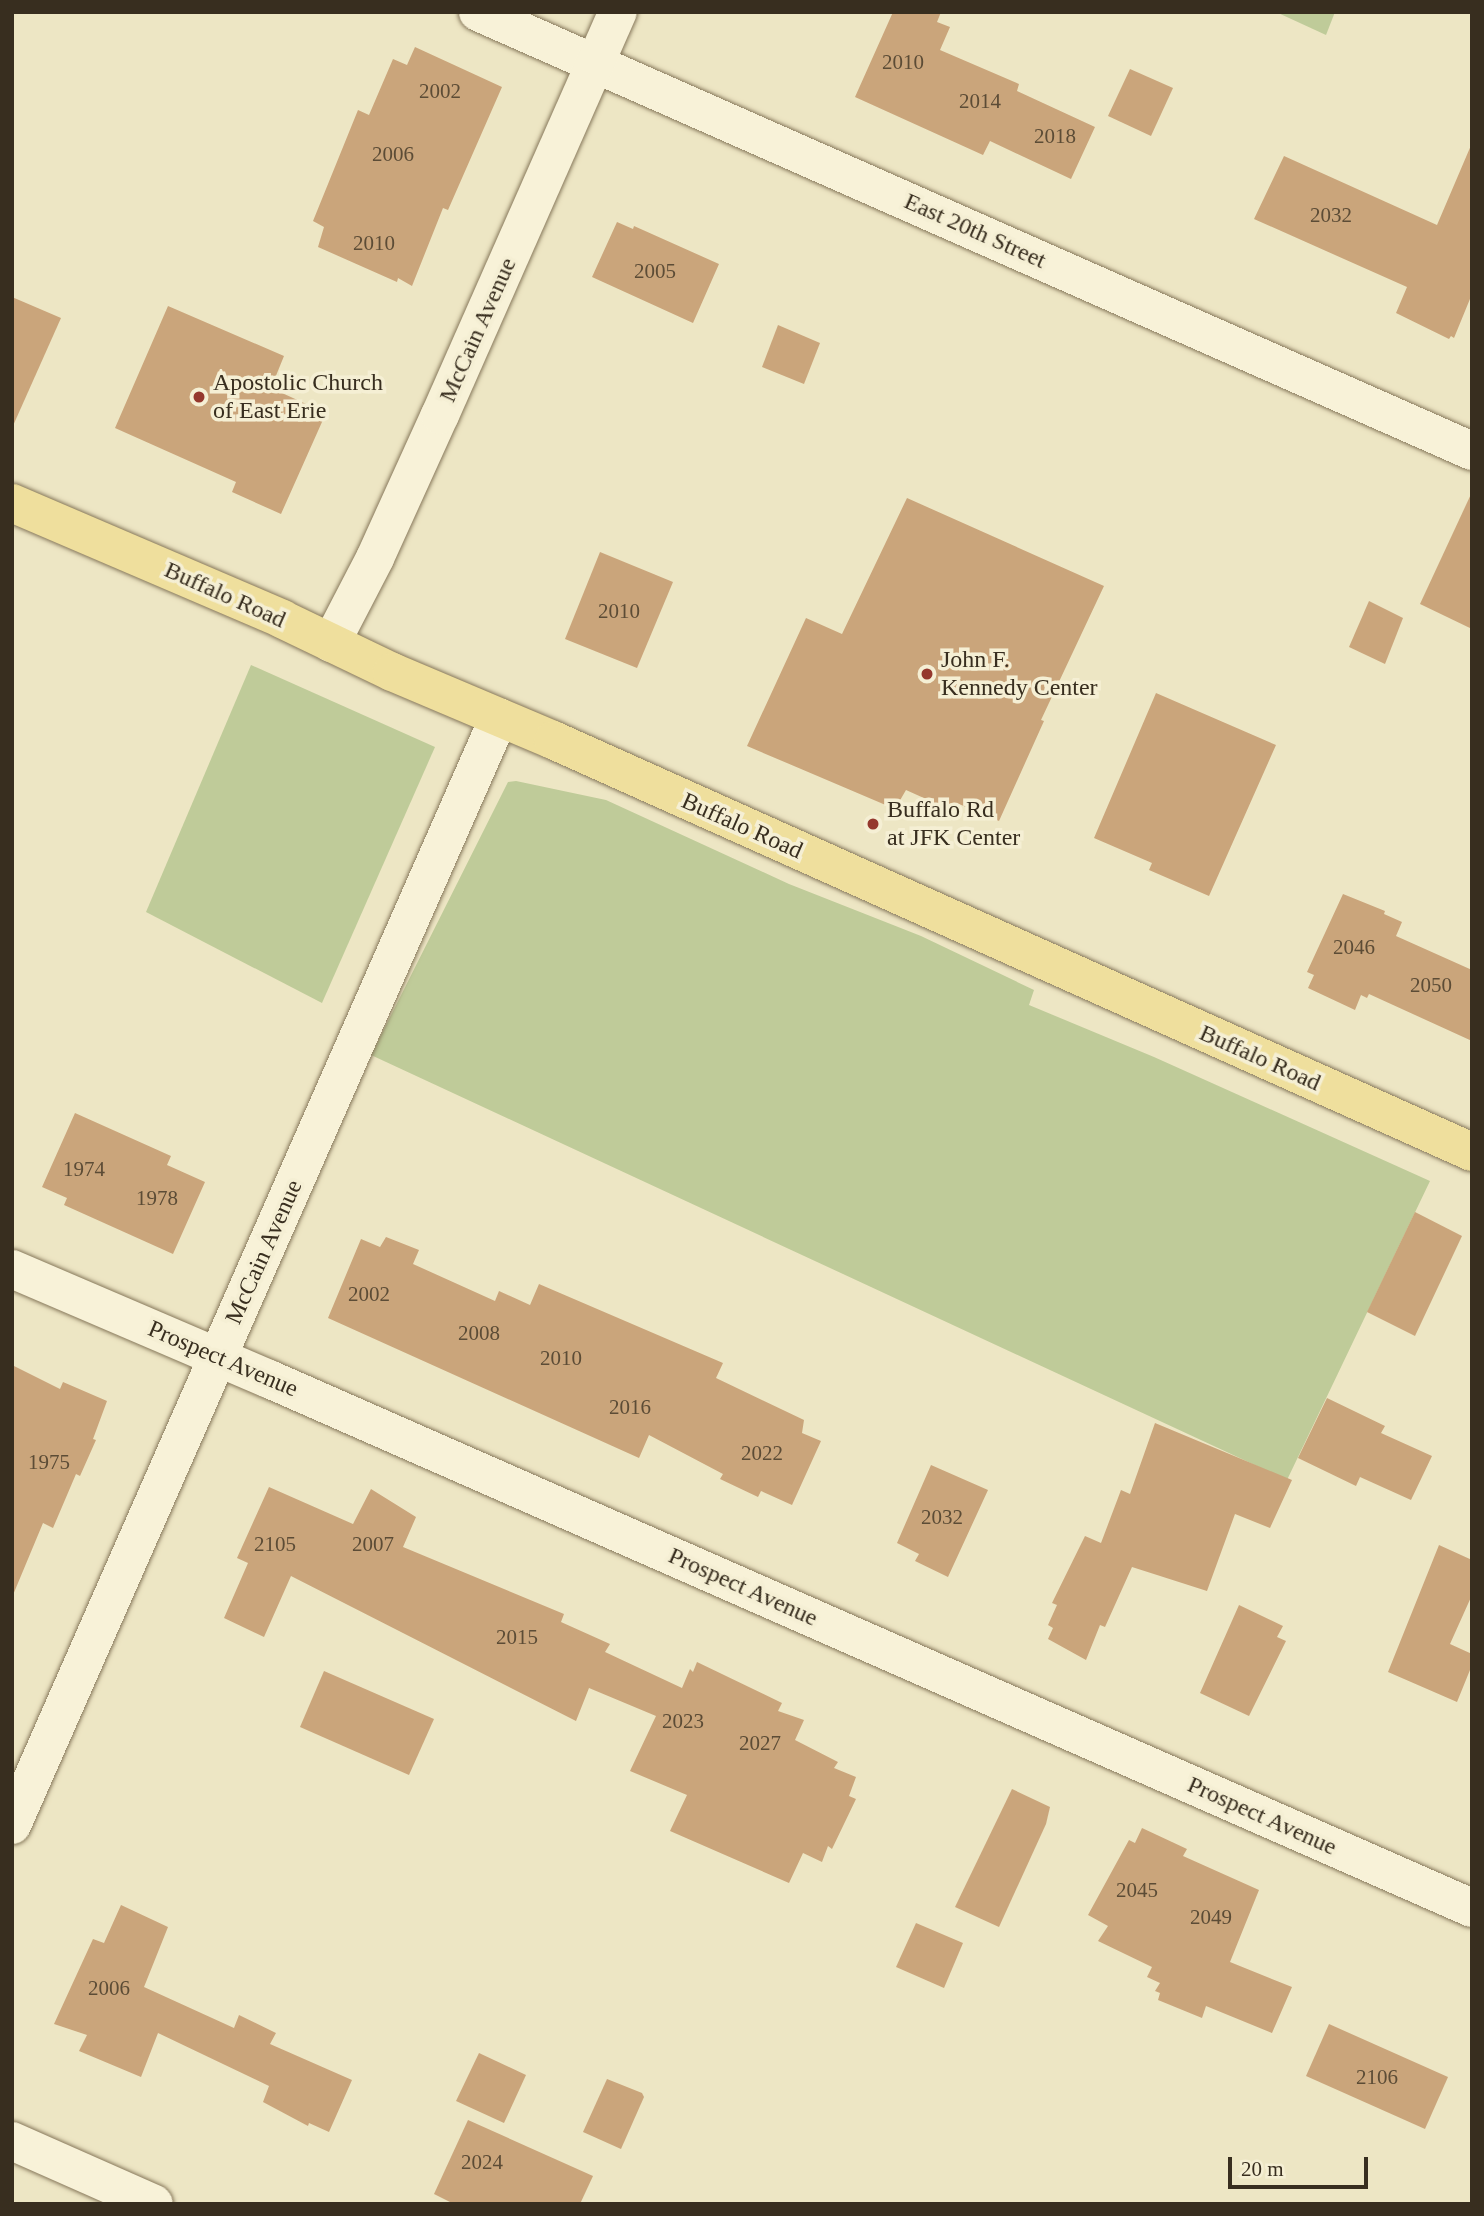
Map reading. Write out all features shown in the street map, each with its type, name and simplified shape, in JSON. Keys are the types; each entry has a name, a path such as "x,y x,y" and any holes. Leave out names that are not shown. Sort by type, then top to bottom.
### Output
{"main road":[{"name":"Buffalo Road","path":"12,503 275,616 1472,1152"}],"street":[{"name":"East 20th Street","path":"478,12 1472,451"},
{"name":"McCain Avenue","path":"331,643 375,558 435,427 618,12"},
{"name":"McCain Avenue","path":"12,1825 499,717"},
{"name":"Prospect Avenue","path":"12,1269 1472,1908"},
{"path":"12,2141 154,2204"}],"green space":[{"path":"1276,12 1335,12 1326,35"},
{"path":"251,665 435,747 322,1003 146,912"},
{"path":"516,781 606,800 789,884 921,936 1034,990 1029,1005 1154,1057 1430,1181 1287,1480 371,1055 508,782"}],"building":[{"path":"893,12 941,12 937,22 950,27 940,50 1019,84 1017,91 1095,127 1071,179 990,141 983,155 855,97"},
{"path":"415,47 502,87 448,210 443,208 412,286 318,247 324,227 313,221 358,110 369,115 393,59 407,65"},
{"path":"1130,69 1173,88 1151,136 1108,116"},
{"path":"1472,143 1472,294 1454,338 1451,336 1449,339 1396,313 1407,287 1254,219 1284,156 1437,225"},
{"path":"617,222 633,229 634,226 719,264 693,323 592,277"},
{"path":"12,297 61,318 12,428"},
{"path":"168,306 284,356 271,388 326,413 281,514 232,492 236,482 115,428"},
{"path":"778,325 820,343 804,384 762,367"},
{"path":"1472,492 1472,629 1420,604"},
{"path":"907,498 1104,586 1041,720 1044,721 999,821 959,804 955,812 906,790 895,809 747,746 806,618 842,634"},
{"path":"600,552 673,582 637,668 565,639"},
{"path":"1369,601 1403,618 1385,664 1349,647"},
{"path":"1156,693 1276,745 1209,896 1149,870 1152,863 1094,838"},
{"path":"1343,894 1385,911 1384,914 1402,922 1396,936 1472,970 1472,1041 1369,994 1367,998 1361,995 1355,1010 1308,988 1314,975 1307,972"},
{"path":"75,1113 171,1156 167,1165 205,1182 173,1254 64,1205 67,1198 42,1187"},
{"path":"1415,1212 1462,1236 1415,1336 1367,1312"},
{"path":"386,1237 419,1250 413,1264 495,1301 499,1291 530,1305 539,1284 723,1363 716,1378 804,1420 802,1433 821,1441 792,1505 761,1491 758,1497 720,1479 723,1474 649,1435 639,1458 328,1318 361,1239 380,1247"},
{"path":"12,1365 60,1389 63,1382 107,1401 93,1439 96,1440 80,1476 76,1474 53,1528 43,1523 13,1595"},
{"path":"1327,1398 1385,1426 1381,1433 1432,1456 1411,1500 1360,1477 1356,1486 1298,1458"},
{"path":"1155,1423 1292,1480 1270,1528 1235,1514 1207,1591 1132,1567 1105,1627 1100,1625 1086,1660 1048,1639 1053,1628 1048,1625 1057,1605 1052,1603 1085,1536 1101,1543 1121,1490 1130,1494"},
{"path":"931,1465 988,1490 948,1577 915,1561 919,1554 897,1543"},
{"path":"269,1487 353,1524 371,1489 416,1517 403,1547 564,1614 561,1622 610,1644 605,1652 682,1688 690,1669 693,1672 697,1662 782,1703 778,1711 804,1720 795,1740 838,1762 834,1768 856,1777 849,1796 856,1799 832,1849 828,1846 822,1862 803,1853 789,1883 670,1831 687,1795 630,1771 656,1716 589,1688 576,1721 291,1576 264,1637 224,1618 248,1563 237,1558"},
{"path":"1439,1545 1472,1560 1472,1595 1450,1644 1472,1654 1472,1665 1457,1702 1388,1672"},
{"path":"1239,1605 1283,1626 1277,1637 1286,1641 1249,1716 1200,1693"},
{"path":"324,1671 434,1719 409,1775 300,1727"},
{"path":"1012,1789 1050,1807 1046,1824 999,1927 955,1907"},
{"path":"1142,1828 1187,1849 1183,1856 1259,1890 1230,1962 1292,1987 1272,2033 1206,2006 1202,2018 1158,2000 1160,1993 1155,1991 1160,1983 1147,1977 1152,1967 1098,1941 1108,1926 1088,1915 1129,1840 1135,1843"},
{"path":"121,1905 168,1927 144,1987 234,2028 239,2015 276,2033 270,2044 352,2080 329,2132 309,2123 308,2126 263,2102 269,2086 158,2033 141,2077 79,2051 87,2035 54,2024 93,1939 104,1943"},
{"path":"916,1923 963,1943 944,1988 896,1967"},
{"path":"1329,2024 1448,2077 1425,2129 1306,2076"},
{"path":"479,2053 526,2075 504,2123 456,2101"},
{"path":"607,2079 642,2093 644,2097 621,2149 583,2132"},
{"path":"468,2120 593,2176 580,2204 454,2204 434,2194"}],"place":[{"name":"Apostolic Church of East Erie","path":"199,397"},
{"name":"John F. Kennedy Center","path":"927,674"},
{"name":"Buffalo Rd at JFK Center","path":"873,824"}]}
